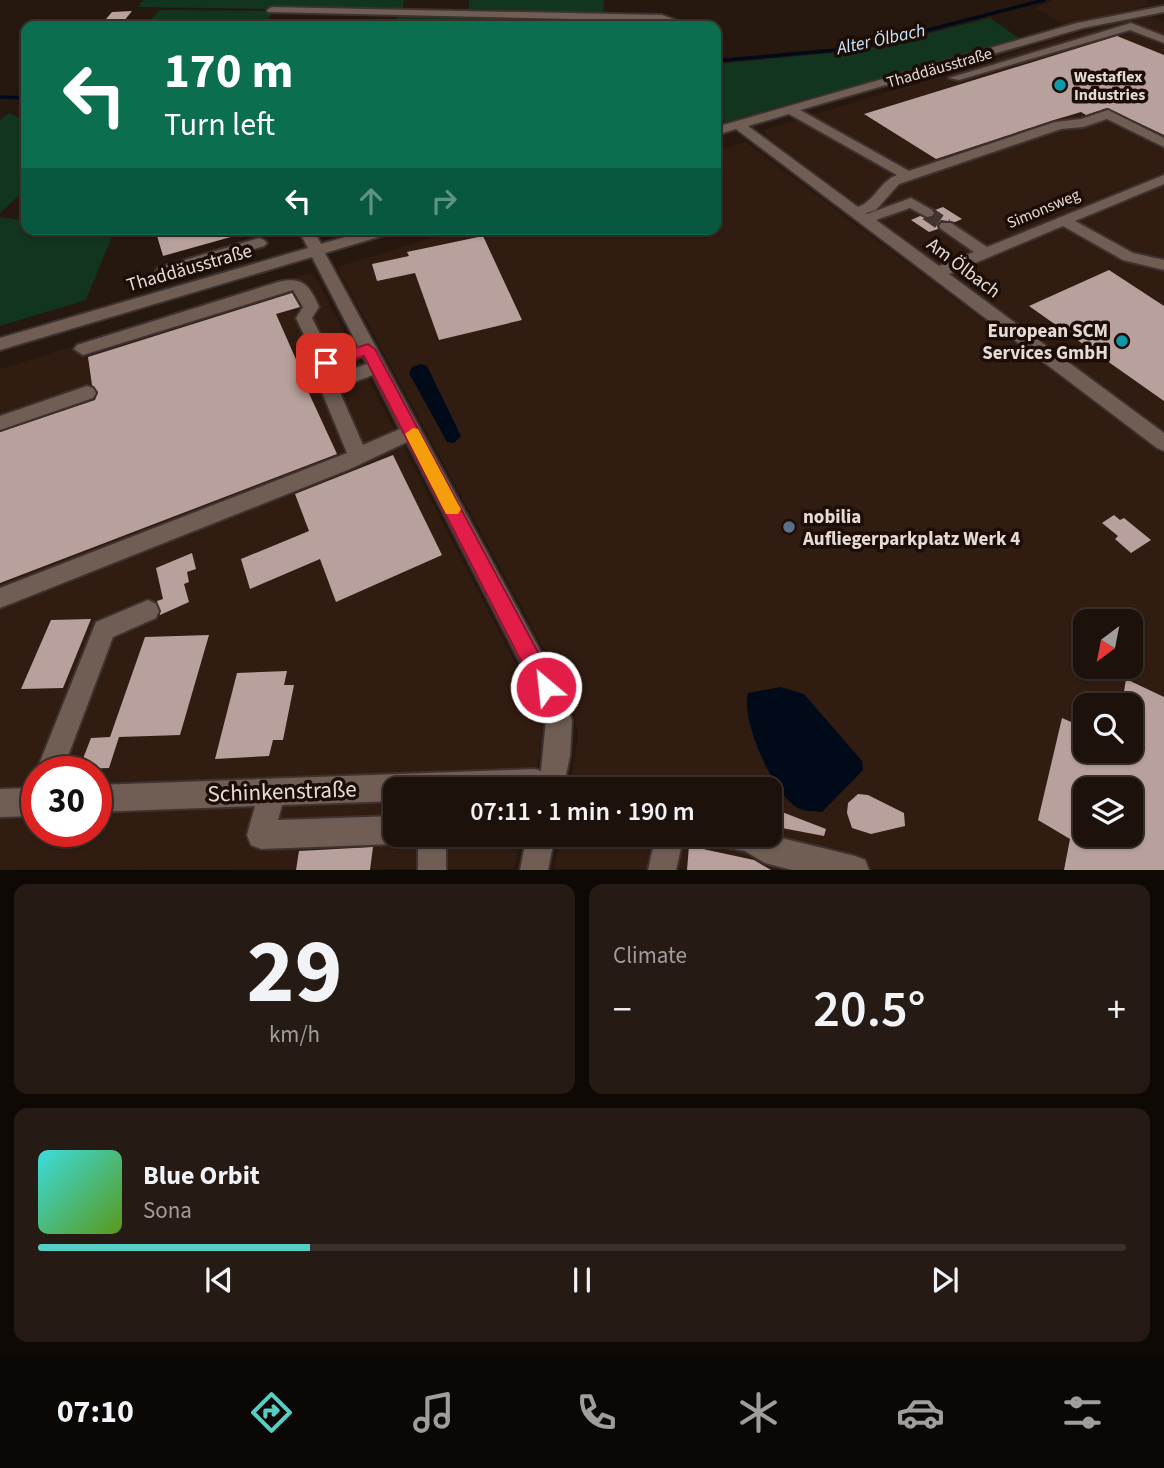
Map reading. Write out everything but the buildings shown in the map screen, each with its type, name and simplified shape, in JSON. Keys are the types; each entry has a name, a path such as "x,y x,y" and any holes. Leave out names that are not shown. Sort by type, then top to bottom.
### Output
{"street":[{"name":"Thaddäusstraße","path":"726,128 1104,19 1164,9"},
{"path":"272,10 662,18 669,21"},
{"path":"310,21 323,11"},
{"path":"956,78 1131,26 1164,40"},
{"path":"1041,37 1062,47"},
{"path":"791,110 908,176"},
{"path":"860,216 894,181 1059,125 1083,123 1108,114 1164,142"},
{"name":"Am Ölbach","path":"726,128 860,216 895,250 937,274 1164,443"},
{"name":"Simonsweg","path":"937,274 1164,178"},
{"path":"1144,187 1162,197"},
{"path":"860,216 911,202 927,213"},
{"path":"1062,220 1128,257 1164,265"},
{"path":"946,226 985,252"},
{"name":"Schinkenstraße","path":"307,235 546,687 559,720 557,756 552,777"},
{"name":"Thaddäusstraße","path":"0,344 371,235"},
{"path":"164,271 259,243"},
{"path":"206,258 215,281"},
{"path":"83,349 284,286 297,285 304,290 311,307 304,318 326,363"},
{"path":"372,358 328,385 316,382 312,375 326,363 372,358"},
{"path":"328,385 358,456"},
{"path":"0,423 86,393"},
{"path":"0,598 412,432"},
{"path":"55,756 104,630 148,611"},
{"name":"Schinkenstraße","path":"112,798 383,787"},
{"path":"272,791 261,835 383,830"},
{"path":"0,803 21,802"},
{"path":"432,847 432,870"},
{"path":"534,870 539,847"},
{"path":"662,870 667,847"},
{"path":"762,847 855,870"}],"shaded area":[{"path":"1054,0 1147,0 1148,5 1067,26 1035,8"},
{"path":"1153,17 1164,22 1164,430 767,137 764,130 1058,39 1128,20"},
{"path":"746,142 1164,456 1164,869 554,869 559,847 782,847 782,777 571,777 578,737 573,702 337,267 441,235 721,235 721,150"},
{"path":"310,273 317,280 538,707 544,734 535,777 383,777 383,847 519,847 514,869 0,870 0,369"}],"green space":[{"path":"143,0 404,0 402,11 138,7"},
{"path":"469,0 604,0 603,15 468,13"},
{"path":"160,10 273,11 266,21 150,21"},
{"path":"399,13 666,21 395,21"},
{"path":"990,18 1020,39 725,122 721,116 721,64 863,50"},
{"path":"9,113 21,119 21,194 0,213 0,120"},
{"path":"0,217 21,220 21,235 113,235 86,300 0,326"}],"water":[{"path":"421,364 427,366 461,436 454,443 447,442 409,373 412,367"},
{"path":"781,687 804,694 862,761 863,770 822,812 802,810 790,802 782,792 782,777 770,775 749,721 748,693"}],"waterway":[{"name":"Alter Ölbach","path":"721,61 858,48 1044,0"},
{"name":"Alter Ölbach","path":"0,97 21,98"}],"tunnel":[{"path":"927,213 946,226"}],"slow traffic":[{"path":"413,434 452,509"}],"place":[{"name":"Westaflex Industries","path":"1060,85"},
{"name":"European SCM Services GmbH","path":"1122,341"},
{"name":"nobilia Aufliegerparkplatz Werk 4","path":"789,527"}],"route":[{"path":"326,363 368,349 546,687"}]}
